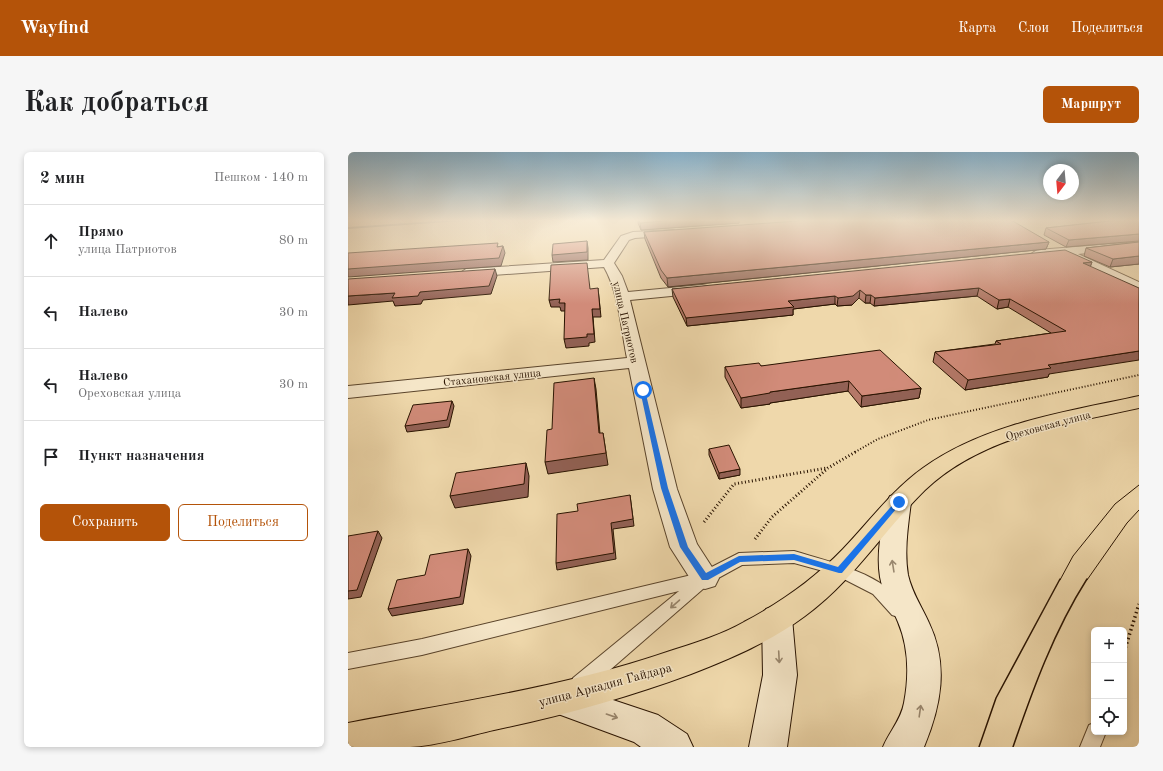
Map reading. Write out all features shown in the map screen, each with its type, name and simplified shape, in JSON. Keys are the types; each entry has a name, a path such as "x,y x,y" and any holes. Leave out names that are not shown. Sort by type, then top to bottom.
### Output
{"main road":[{"name":"Ореховская улица","path":"839,570 899,502 931,473 969,450 1016,432 1139,402"},
{"name":"улица Аркадия Гайдара","path":"348,742 562,699 659,672 744,638 799,604 839,570"}],"street":[{"path":"454,274 608,263 617,248"},
{"path":"1056,248 1139,287"},
{"path":"1028,255 1103,248"},
{"name":"улица Патриотов","path":"608,263 616,276 622,297 635,362 665,488 684,547 705,578"},
{"path":"622,297 716,287"},
{"name":"Стахановская улица","path":"348,392 635,362"},
{"path":"899,502 891,552 896,586 916,628 924,672 920,716 904,747"},
{"path":"768,747 780,675 777,618"},
{"path":"562,699 645,728 674,747"}],"lane":[{"path":"562,699 705,578 739,560 794,557 839,570 879,590 916,628"},
{"path":"348,661 422,647 705,578"},
{"path":"1090,747 1095,735"}],"path":[{"path":"739,560 772,517 828,468 878,439 928,420 1139,375"},
{"path":"684,547 734,484 828,468"},
{"path":"1127,642 1139,604"}],"building":[{"path":"426,248 502,248 499,258 348,269 348,253"},
{"path":"553,248 587,248 587,252 552,255"},
{"path":"651,248 988,248 667,278 661,270"},
{"path":"1086,248 1139,248 1139,256 1113,259"},
{"path":"1065,250 1092,262 1083,263 1139,288 1139,351 1048,365 1051,368 968,380 935,352 1001,344 996,341 1066,331 1010,299 999,300 979,288 875,298 871,295 866,295 860,290 853,296 838,298 835,296 788,301 794,307 686,318 672,289"},
{"path":"587,263 590,289 598,288 600,309 592,309 594,334 587,334 587,337 564,339 565,303 559,303 560,299 549,300 551,265"},
{"path":"495,269 489,286 420,292 418,296 392,298 395,293 348,296 348,279"},
{"path":"880,350 921,388 862,396 849,381 770,392 741,398 725,367 759,363 761,366"},
{"path":"594,378 599,433 603,433 606,453 545,462 547,430 552,429 554,383"},
{"path":"452,401 447,420 405,426 413,405"},
{"path":"729,445 740,469 719,473 709,449"},
{"path":"526,463 524,484 450,496 456,473"},
{"path":"630,495 633,519 611,523 614,553 556,563 557,514 578,511 577,504"},
{"path":"378,531 357,590 348,591 348,536"},
{"path":"468,549 460,597 388,609 397,580 425,575 430,555"}],"tram line":[{"path":"1060,580 1073,556 1115,504 1139,485"},
{"path":"1087,580 1127,523 1139,510"},
{"path":"979,747 996,698 1060,579"},
{"path":"1013,747 1028,704 1054,640 1087,579"}],"route":[{"path":"643,390 665,488 684,547 705,578 739,560 794,557 839,570 899,502"}]}
